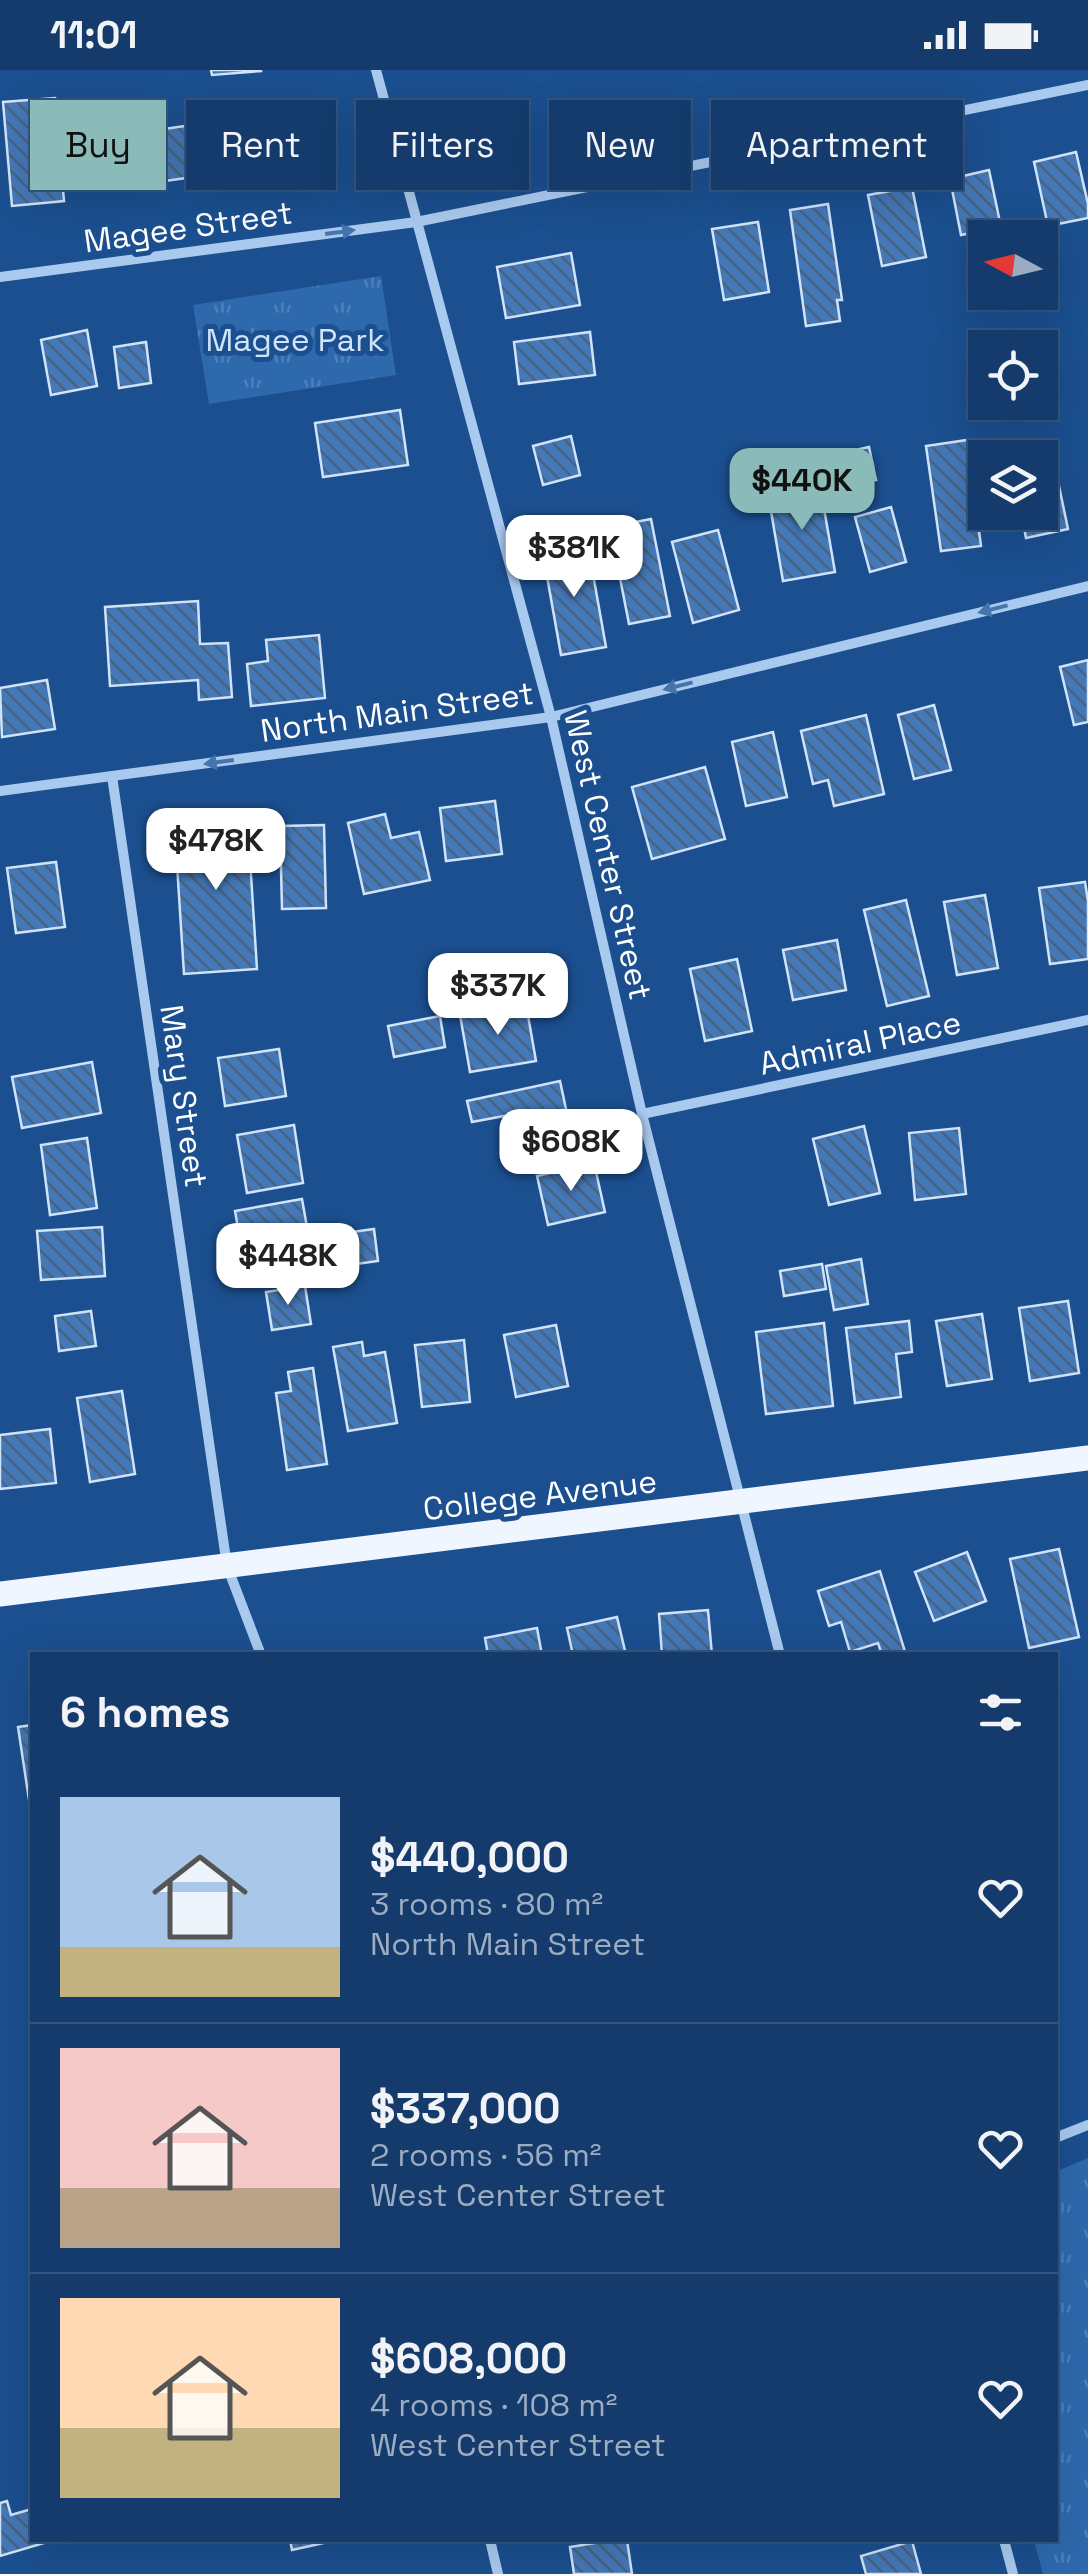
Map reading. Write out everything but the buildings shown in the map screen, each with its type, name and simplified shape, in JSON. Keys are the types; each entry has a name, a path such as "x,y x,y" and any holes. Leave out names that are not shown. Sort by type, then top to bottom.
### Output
{"main road":[{"name":"College Avenue","path":"0,1594 1088,1458"}],"street":[{"name":"West Center Street","path":"376,70 551,717 642,1114 779,1652"},
{"name":"Magee Street","path":"0,278 416,222 1088,85"},
{"name":"North Main Street","path":"0,791 551,717 1088,586"},
{"name":"Mary Street","path":"112,776 228,1566 260,1652"},
{"name":"Admiral Place","path":"642,1114 1088,1020"},
{"path":"1058,2137 1088,2125"},
{"path":"490,2542 498,2574"},
{"path":"1005,2542 1013,2574"}],"green space":[{"name":"Magee Park","path":"381,276 396,375 209,404 193,305"},
{"path":"1088,2158 1088,2574 1043,2574 1035,2542 1058,2542 1058,2171"}]}
